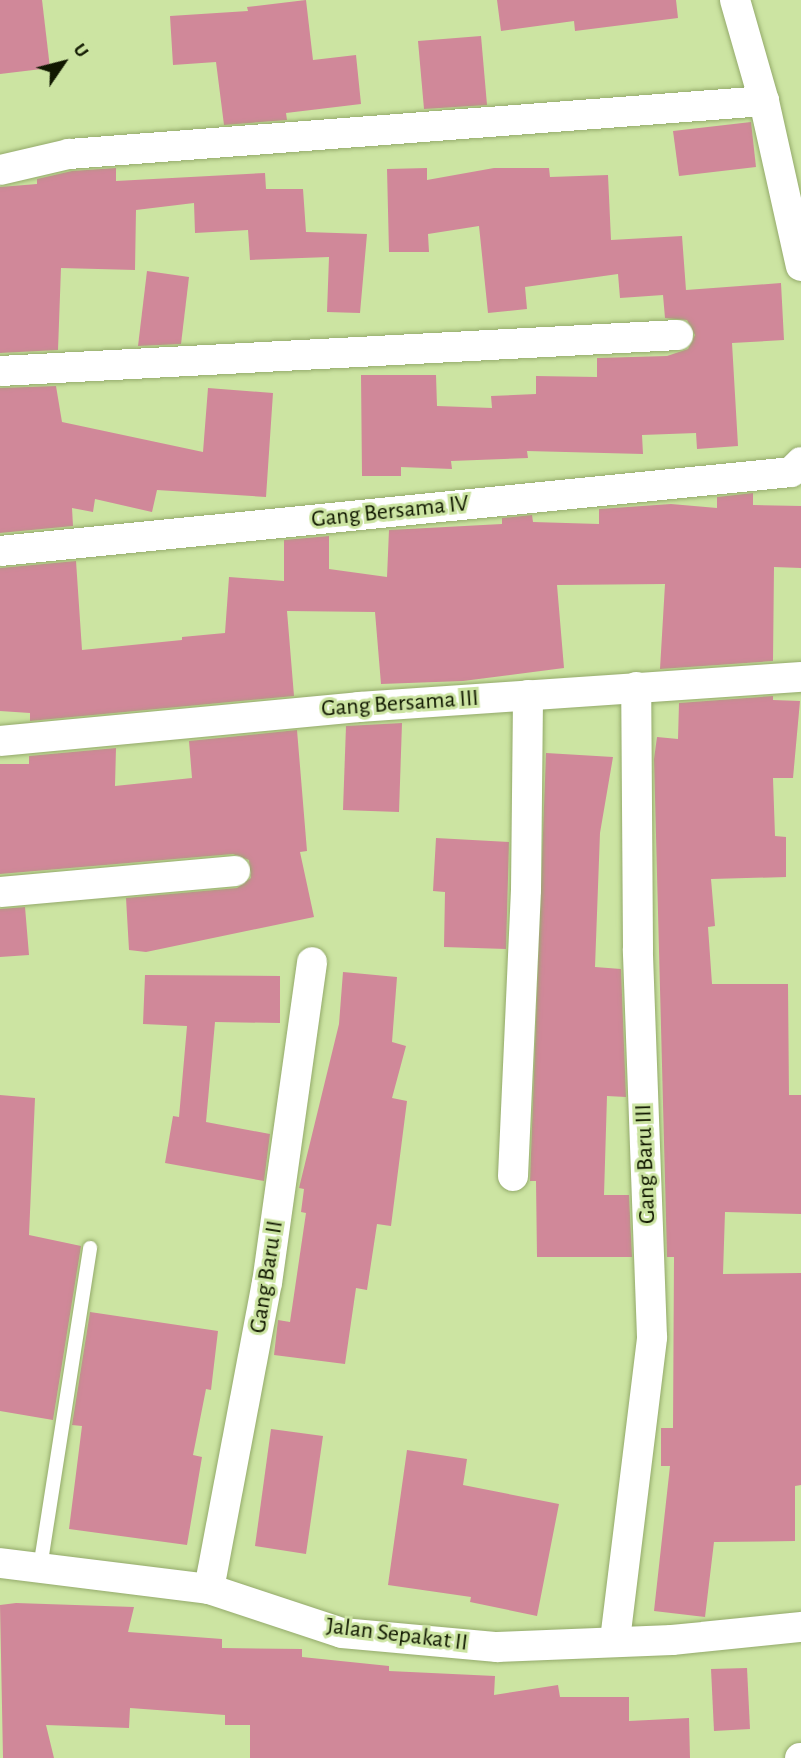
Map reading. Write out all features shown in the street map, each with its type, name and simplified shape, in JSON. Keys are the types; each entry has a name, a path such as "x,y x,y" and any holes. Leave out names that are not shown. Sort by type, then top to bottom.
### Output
{"street":[{"path":"735,0 764,101 801,266"},
{"path":"0,170 69,154 764,101"},
{"path":"0,372 677,335"},
{"name":"Gang Bersama IV","path":"0,551 790,467"},
{"name":"Gang Bersama III","path":"0,741 528,695 801,677"},
{"name":"Gang Baru III","path":"615,1640 652,1337 638,949 636,687"},
{"path":"513,1176 526,890 528,695"},
{"path":"0,892 235,871"},
{"name":"Gang Baru II","path":"209,1589 267,1283 312,962"},
{"name":"Jalan Sepakat II","path":"0,1563 209,1589 342,1633 497,1647 615,1640 672,1640 801,1627"}],"lane":[{"path":"40,1568 90,1248"}],"building":[{"path":"0,0 42,0 50,68 0,74"},
{"path":"306,0 313,60 356,55 361,104 286,113 287,120 224,125 216,62 173,65 170,16 248,11 247,7"},
{"path":"497,0 676,0 678,18 575,31 574,21 501,31"},
{"path":"481,36 487,105 424,109 418,41"},
{"path":"751,122 756,167 679,176 673,131"},
{"path":"116,168 116,181 265,173 266,189 303,189 306,232 367,234 360,313 327,312 329,257 250,260 248,230 195,233 194,203 136,210 135,270 61,268 58,350 0,353 0,187 37,184 37,179 72,171"},
{"path":"427,168 427,180 494,168 549,168 550,177 608,175 611,240 682,236 686,290 781,283 784,340 732,343 738,446 697,449 696,433 642,435 643,454 527,451 528,458 451,461 452,469 401,467 401,476 362,476 361,375 436,375 437,406 492,408 491,396 536,394 536,376 597,377 597,358 667,356 688,349 695,335 687,320 665,318 663,295 620,298 618,274 525,287 527,309 488,313 479,226 428,234 429,252 389,252 387,169"},
{"path":"147,271 189,277 181,344 138,346"},
{"path":"56,386 62,422 203,452 208,388 273,393 266,497 157,490 152,512 95,499 93,512 72,508 73,526 0,533 0,388"},
{"path":"753,493 753,505 801,506 801,568 774,567 773,661 660,669 665,584 557,585 564,668 463,681 381,684 375,612 287,611 294,696 30,721 30,713 0,711 0,568 76,561 82,650 225,633 229,577 284,581 284,540 329,536 329,569 387,577 389,530 502,524 502,518 532,515 533,522 599,524 599,509 671,504 717,508 717,497"},
{"path":"773,696 773,700 800,701 793,778 773,778 775,836 786,837 786,877 711,879 715,926 708,927 712,984 788,984 789,1095 801,1095 801,1214 725,1212 723,1274 801,1273 801,1485 795,1486 795,1541 714,1542 705,1617 654,1611 670,1466 661,1466 661,1428 673,1428 674,1257 667,1257 654,759 657,737 678,739 679,703"},
{"path":"402,723 399,812 343,810 346,726"},
{"path":"297,730 307,851 300,852 314,917 146,952 129,950 126,898 237,888 251,878 249,860 233,854 0,874 0,764 29,764 29,756 116,748 115,786 192,778 189,741"},
{"path":"546,753 613,757 600,833 595,967 621,969 626,1097 607,1096 604,1195 629,1195 632,1257 537,1257 536,1181 530,1181"},
{"path":"436,838 509,842 506,949 444,947 445,892 433,891"},
{"path":"25,907 29,955 0,957 0,909"},
{"path":"343,972 397,977 392,1042 406,1046 392,1098 407,1101 391,1226 377,1224 367,1290 356,1288 345,1364 274,1355 278,1320 290,1322 306,1213 301,1212 304,1189 299,1188 339,1024"},
{"path":"145,975 280,976 280,1023 215,1022 206,1122 270,1134 264,1181 165,1163 173,1116 179,1117 187,1026 143,1024"},
{"path":"0,1095 35,1098 29,1235 81,1246 53,1420 0,1411"},
{"path":"90,1312 218,1331 211,1390 206,1389 193,1455 202,1457 187,1545 69,1529 82,1426 72,1425"},
{"path":"271,1429 323,1436 306,1554 255,1546"},
{"path":"407,1450 467,1459 463,1485 559,1504 537,1616 470,1602 471,1597 388,1585"},
{"path":"16,1603 134,1607 128,1632 222,1639 222,1648 302,1649 302,1657 389,1666 389,1671 495,1676 494,1695 558,1685 560,1697 629,1697 629,1721 689,1718 690,1758 250,1758 250,1725 225,1725 225,1715 130,1708 129,1728 46,1725 54,1758 3,1758 0,1605"},
{"path":"747,1668 750,1729 714,1731 711,1669"}]}
